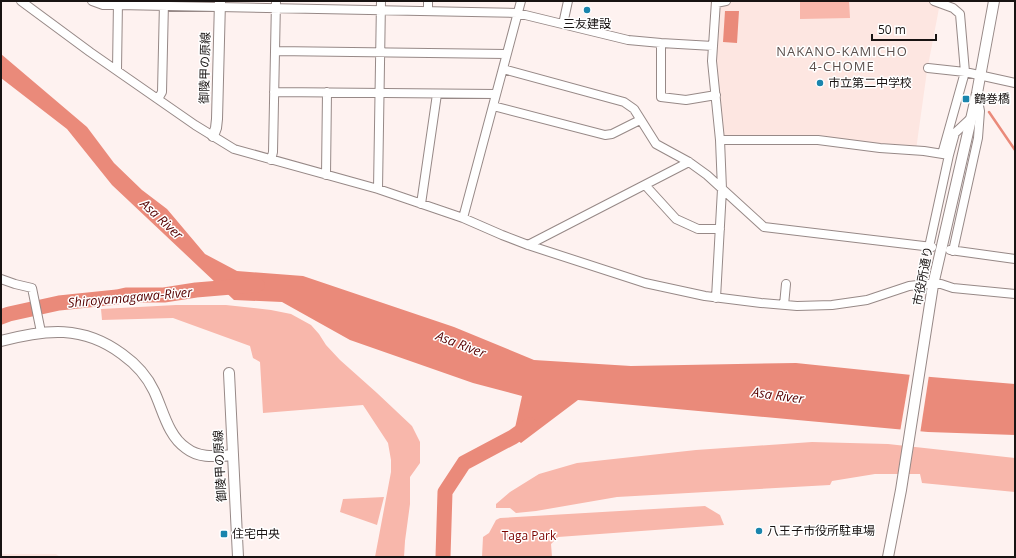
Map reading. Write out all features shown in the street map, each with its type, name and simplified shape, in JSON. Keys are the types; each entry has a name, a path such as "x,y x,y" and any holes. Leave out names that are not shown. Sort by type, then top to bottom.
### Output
{"street":[{"path":"21,1 158,99 234,149 378,189 463,218 502,236 645,283 716,298 784,305 815,306 876,298 909,286 933,287 941,284 953,288 1015,294"},
{"path":"92,1 102,5 118,3 276,5 380,10 517,13 628,40 713,46"},
{"path":"378,189 381,1"},
{"path":"428,1 428,11"},
{"path":"463,218 521,1"},
{"path":"563,24 568,1"},
{"path":"716,298 722,189 720,140 712,61 716,2 726,1"},
{"path":"503,69 624,102 634,109 656,144 689,162 707,175 764,227 930,247 946,154 965,72 960,14 953,8 934,1"},
{"name":"市役所通り","path":"888,557 901,490 933,287 977,93 994,1"},
{"path":"117,70 118,3"},
{"path":"158,99 162,92 164,4"},
{"name":"御陵甲の原線","path":"213,136 217,119 220,4"},
{"path":"271,160 273,152 276,5"},
{"path":"661,43 661,97 686,100 716,95"},
{"path":"275,51 506,54"},
{"path":"928,68 965,72 1015,83"},
{"path":"274,92 496,94"},
{"path":"326,175 327,92"},
{"path":"977,93 980,111 978,138 952,250 1015,260"},
{"path":"421,204 437,94"},
{"path":"493,106 605,135 612,134 640,120"},
{"path":"946,154 955,134 970,119"},
{"path":"720,140 818,140 946,154"},
{"path":"528,245 689,162"},
{"path":"645,184 676,219 698,229 720,229"},
{"path":"1,279 32,288 41,332"},
{"path":"784,305 786,284"},
{"path":"1,341 41,332 65,332 78,334 101,341 115,348 136,365 144,374 152,388 174,437 181,444 194,453 207,456 233,455"},
{"name":"御陵甲の原線","path":"229,373 238,557"}],"shaded area":[{"name":"市立第二中学校","path":"726,1 934,1 940,3 927,71 916,150 818,140 720,140 712,61 716,3"},
{"path":"1,554 56,554 60,557 1,557"}],"green space":[{"path":"800,1 849,1 850,18 800,19"},
{"path":"176,305 226,305 271,310 291,314 311,325 326,345 340,360 412,426 420,442 420,463 410,477 410,504 404,557 375,557 391,472 391,460 388,443 363,405 263,413 260,362 253,358 250,346 173,318 102,320 101,309"},
{"path":"812,442 888,444 1015,458 1015,492 922,483 920,474 875,474 832,481 830,485 617,497 516,513 510,508 496,508 496,504 510,492 539,474 577,463 696,450"},
{"path":"384,497 377,525 340,512 343,499"},
{"name":"Taga Park","path":"705,506 720,515 724,525 558,537 551,544 552,557 482,557 483,537 489,533 496,520 500,518"}],"water":[{"path":"725,11 739,11 737,43 723,42"},
{"name":"Asa River","path":"1,54 87,127 114,163 142,190 167,209 205,254 237,271 303,276 454,327 534,360 631,366 796,363 1015,384 1015,435 928,432 578,400 521,443 513,437 522,396 473,383 350,340 282,302 234,300 112,185 67,129 1,78"}],"pier":[{"path":"910,373 929,375 920,434 900,432"}],"waterway":[{"path":"989,112 1015,150"},
{"name":"Shiroyamagawa-River","path":"1,317 59,303 126,295 164,295 196,290 257,285"},
{"path":"443,557 445,492 464,463 513,437 530,425"}],"place":[{"name":"三友建設","path":"587,10"},
{"name":"市立第二中学校","path":"820,83"},
{"name":"鶴巻橋","path":"966,99"},
{"name":"八王子市役所駐車場","path":"759,531"},
{"name":"住宅中央","path":"224,534"}],"district":[{"name":"NAKANO-KAMICHO 4-CHOME","path":"842,58"}]}
